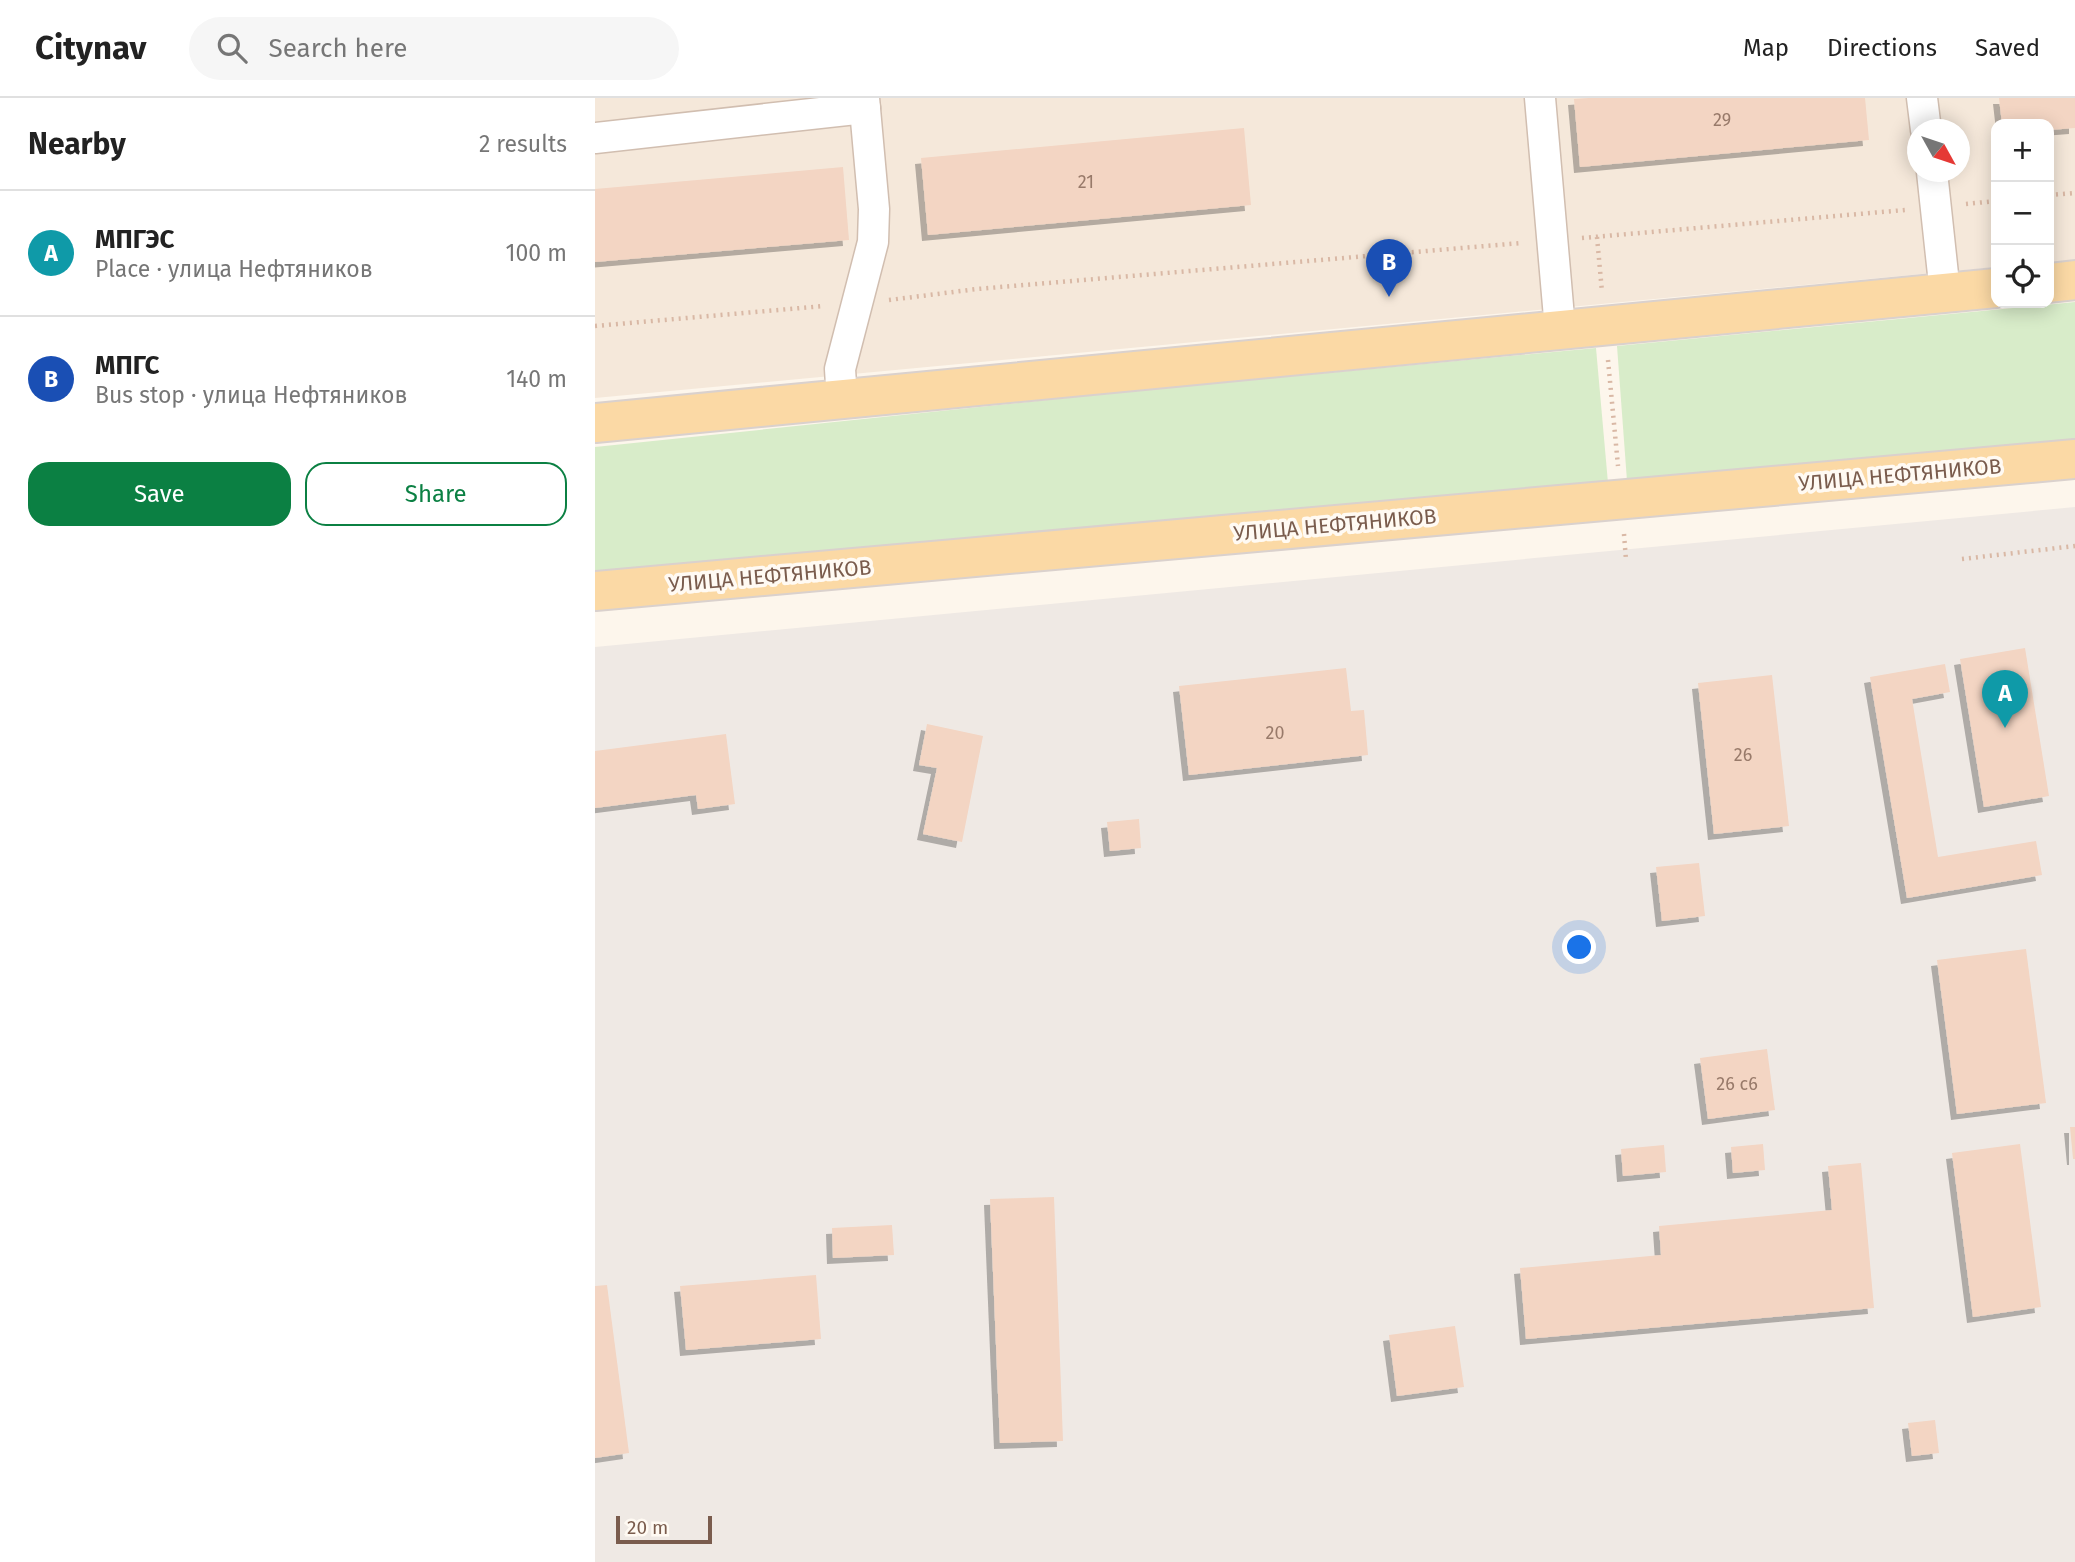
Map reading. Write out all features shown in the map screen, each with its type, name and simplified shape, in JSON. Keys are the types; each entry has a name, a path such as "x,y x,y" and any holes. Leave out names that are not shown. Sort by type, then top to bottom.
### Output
{"main road":[{"path":"2054,283 2075,281"},
{"path":"595,423 1991,288"},
{"name":"УЛИЦА НЕФТЯНИКОВ","path":"595,591 2075,459"}],"street":[{"path":"1540,98 1560,329"},
{"path":"1921,98 1924,119"},
{"path":"595,138 865,103 874,209 873,242 840,369 842,400"},
{"path":"1933,182 1945,293"}],"path":[{"path":"2054,195 2075,193"},
{"path":"595,326 857,304 977,289 1991,202"},
{"path":"1597,237 1626,560"},
{"path":"1962,559 2075,546"}],"shaded area":[{"path":"595,98 2075,98 2075,260 2054,262 2054,119 1991,119 1991,267 595,398"},
{"path":"2075,507 2075,1562 595,1562 595,647"}],"green space":[{"path":"2075,302 2075,441 1627,481 1617,346 2013,308 2054,308 2054,304"},
{"path":"1596,348 1608,483 595,572 595,447 1133,391"}],"building":[{"path":"1865,98 1869,140 1580,167 1574,99"},
{"path":"1999,98 2075,98 2075,128 2054,130 2054,119 2001,119"},
{"path":"1244,128 1251,205 928,235 921,158"},
{"path":"843,167 849,240 595,262 595,189"},
{"path":"2025,648 2049,796 1984,807 1960,659"},
{"path":"1945,664 1950,692 1912,699 1938,857 2036,841 2042,875 1907,898 1870,677"},
{"path":"1346,668 1351,711 1364,710 1368,755 1189,775 1179,686"},
{"path":"1772,675 1789,826 1714,834 1698,683"},
{"path":"927,724 983,736 962,842 923,834 937,768 919,765"},
{"path":"726,734 735,804 698,809 696,795 595,808 595,751"},
{"path":"1139,819 1141,848 1110,851 1107,822"},
{"path":"1699,863 1705,916 1662,921 1656,867"},
{"path":"2026,949 2046,1103 1957,1114 1937,960"},
{"path":"1767,1049 1775,1110 1708,1119 1700,1058"},
{"path":"2070,1127 2075,1127 2075,1159 2073,1159"},
{"path":"1763,1144 1765,1170 1733,1173 1731,1147"},
{"path":"2020,1144 2041,1307 1973,1317 1952,1153"},
{"path":"1664,1145 1666,1172 1623,1176 1621,1149"},
{"path":"1861,1163 1874,1308 1526,1339 1520,1268 1661,1255 1659,1226 1832,1210 1828,1166"},
{"path":"1054,1197 1063,1441 1000,1443 990,1199"},
{"path":"892,1225 894,1255 833,1258 832,1228"},
{"path":"816,1275 821,1339 686,1350 680,1286"},
{"path":"607,1285 629,1453 595,1458 595,1286"},
{"path":"1455,1326 1464,1387 1397,1396 1389,1335"},
{"path":"1935,1420 1939,1453 1912,1456 1908,1423"}],"place":[{"name":"МПГС","path":"1389,297"},
{"name":"МПГЭС","path":"2005,728"}]}
